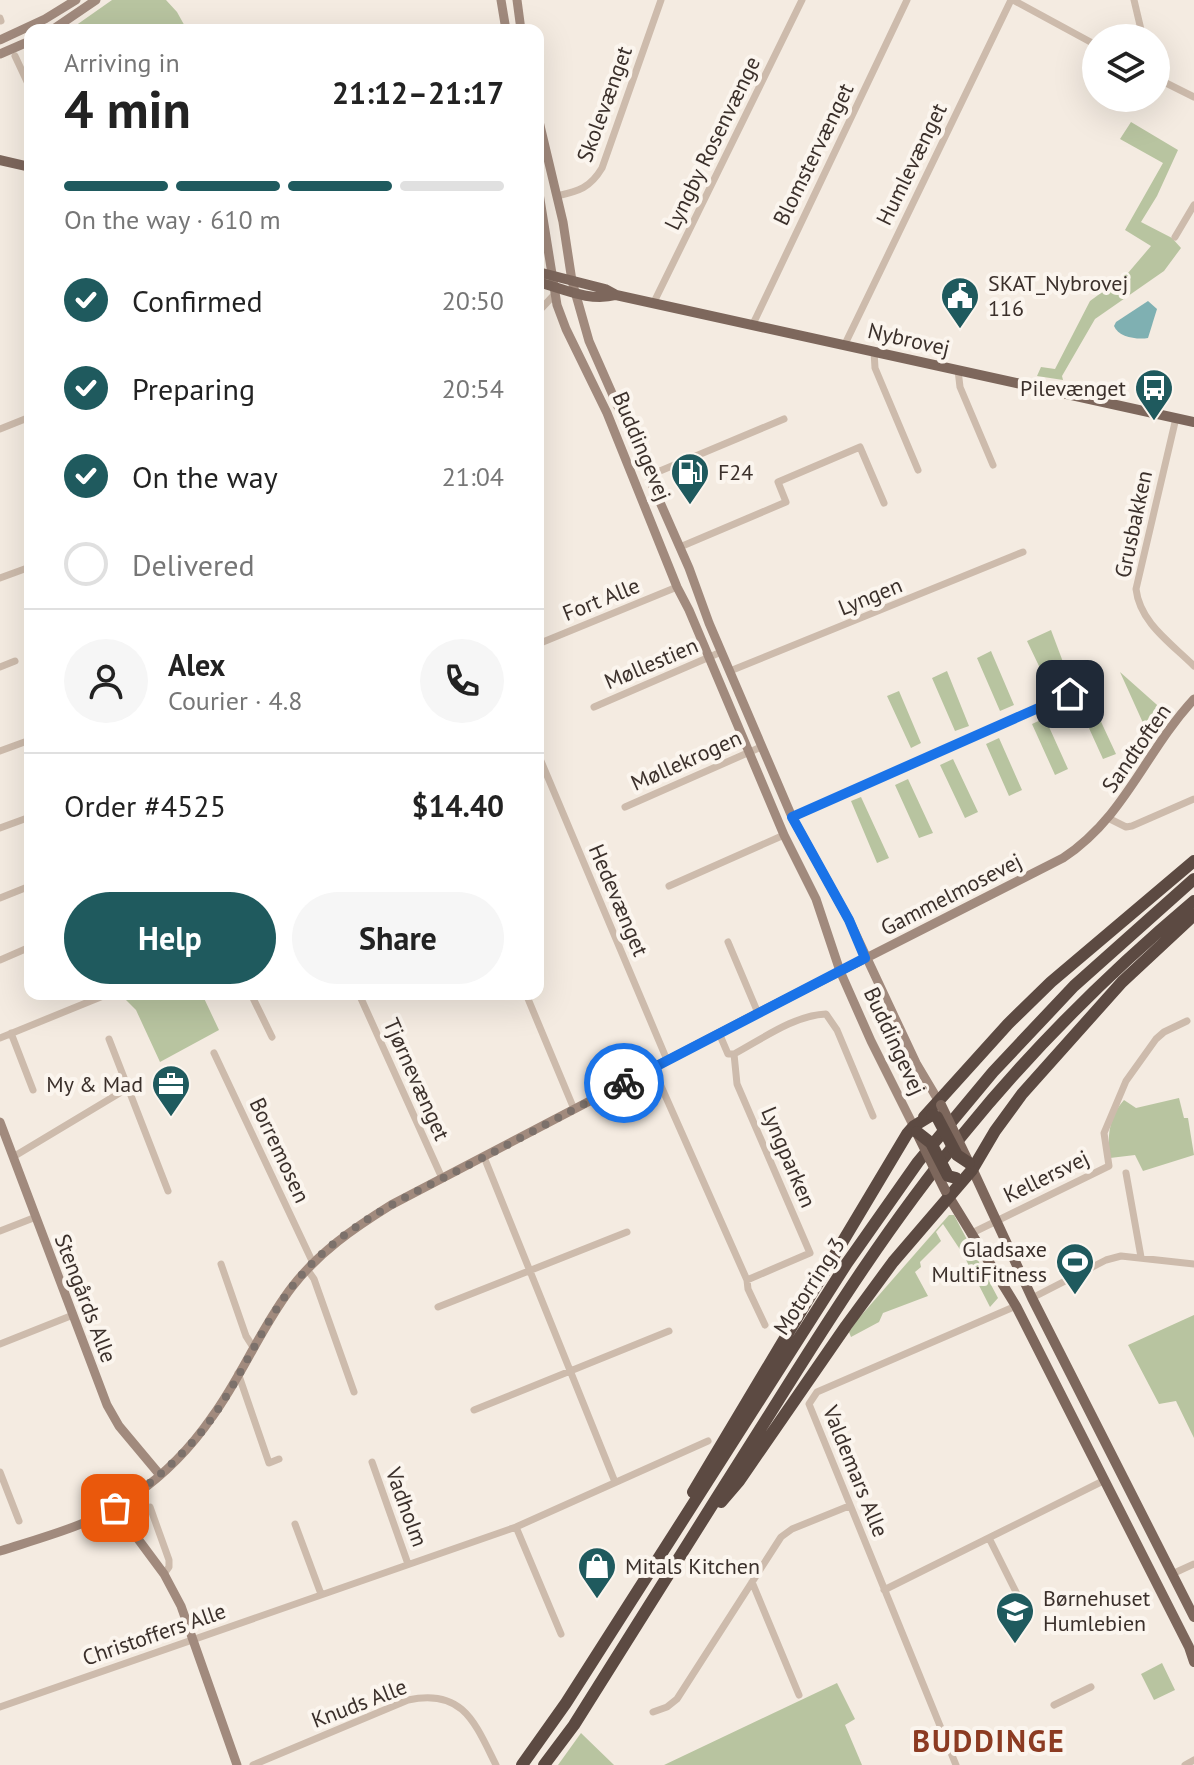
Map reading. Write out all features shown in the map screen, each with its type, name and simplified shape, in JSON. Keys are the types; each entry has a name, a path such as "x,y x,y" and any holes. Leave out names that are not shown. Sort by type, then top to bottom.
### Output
{"highway":[{"path":"660,1556 702,1473 921,1123 1008,1024 1051,982 1194,861"},
{"name":"Motorring 3","path":"522,1765 566,1703 847,1263 918,1162 993,1072 1074,986 1194,879"},
{"name":"Motorring 3","path":"544,1765 574,1725 846,1294 899,1217 964,1133 1083,1001 1194,901"},
{"path":"691,1537 739,1481 893,1262 971,1166 1004,1118 1064,1044 1122,982 1194,915"},
{"path":"921,1123 937,1117 957,1155 971,1166"},
{"path":"921,1123 948,1176 956,1178 971,1166"}],"main road":[{"path":"0,160 24,165"},
{"name":"Nybrovej","path":"544,278 552,285"},
{"name":"Nybrovej","path":"552,285 572,281 616,295 1194,422"},
{"name":"Nybrovej","path":"544,283 601,299 616,295"},
{"name":"Buddingevej","path":"940,1103 1032,1298 1194,1617"},
{"name":"Buddingevej","path":"921,1123 948,1194 1016,1306 1193,1659"}],"street":[{"path":"30,24 76,0"},
{"path":"61,24 96,0"},
{"path":"501,0 505,24"},
{"path":"517,0 520,24"},
{"name":"Skolevænget","path":"557,196 582,191 602,168 661,0"},
{"name":"Lyngby Rosenvænge","path":"654,302 802,0"},
{"name":"Blomstervænget","path":"753,324 907,0"},
{"path":"1012,0 1082,38"},
{"name":"Humlevænget","path":"845,344 1012,0"},
{"path":"1134,0 1140,24"},
{"path":"0,40 24,27"},
{"path":"0,54 24,44"},
{"path":"15,56 24,75"},
{"path":"1170,85 1194,97"},
{"name":"Buddingevej","path":"544,142 572,281 589,341 680,547 792,817 849,920 916,1063 940,1103"},
{"path":"1175,237 1194,205"},
{"name":"Buddingevej","path":"544,229 552,285 566,329 607,413 677,587 710,657 784,835 816,899 840,971 871,1041 921,1123"},
{"path":"544,300 552,285"},
{"path":"874,351 875,368 918,470"},
{"path":"958,370 960,387 993,465"},
{"name":"Grusbakken","path":"1176,418 1136,589 1146,619 1194,666"},
{"path":"0,429 24,419"},
{"path":"648,476 784,419"},
{"path":"680,547 786,502 778,482 860,447 884,503"},
{"name":"Lyngen","path":"730,671 1023,552"},
{"path":"0,578 24,569"},
{"name":"Fort Alle","path":"544,642 677,587"},
{"name":"Møllestien","path":"594,707 721,652"},
{"path":"0,667 15,661"},
{"path":"792,817 1088,686"},
{"name":"Sandtoften","path":"1110,819 1165,734 1194,699"},
{"path":"0,751 24,742"},
{"name":"Møllekrogen","path":"625,807 761,747"},
{"name":"Hedevænget","path":"544,768 667,1060"},
{"path":"1110,819 1126,827 1132,826 1194,799"},
{"path":"0,828 24,819"},
{"name":"Gammelmosevej","path":"0,1551 80,1525 115,1508 160,1475 187,1449 212,1418 277,1308 310,1266 358,1226 442,1178 667,1060 1063,858 1082,846 1110,819"},
{"path":"669,886 784,835"},
{"path":"0,898 24,888"},
{"path":"728,942 758,1013"},
{"path":"0,960 24,950"},
{"path":"0,1038 93,1000"},
{"path":"254,1000 272,1037"},
{"name":"Tjørnevænget","path":"362,1000 442,1178"},
{"path":"529,1000 574,1109"},
{"path":"719,1033 728,1054 734,1054 788,1026 818,1014 826,1014 837,1030 873,1116"},
{"name":"Kellersvej","path":"970,1234 1109,1166 1104,1133 1126,1081 1156,1039 1187,1021"},
{"path":"11,1033 33,1090"},
{"path":"109,1039 168,1191"},
{"name":"Borremosen","path":"214,1053 310,1266 354,1392"},
{"name":"Lyngparken","path":"734,1054 737,1084 810,1253 747,1280"},
{"path":"653,1068 765,1325"},
{"path":"13,1157 128,1088"},
{"name":"Stengårds Alle","path":"0,1122 107,1405 119,1426 160,1475"},
{"path":"484,1157 615,1482"},
{"path":"1126,1173 1141,1257"},
{"path":"0,1231 36,1217"},
{"path":"438,1307 627,1232"},
{"path":"1032,1298 1106,1260 1121,1256 1194,1264"},
{"path":"221,1264 246,1336 253,1347"},
{"name":"Valdemars Alle","path":"956,1765 809,1409 813,1396 1016,1306"},
{"path":"0,1344 73,1315"},
{"path":"474,1410 669,1331"},
{"path":"238,1373 269,1463 279,1459"},
{"name":"Christoffers Alle","path":"0,1707 516,1527 708,1441"},
{"path":"691,1448 696,1459"},
{"name":"Vadholm","path":"372,1462 408,1564"},
{"path":"0,1472 19,1521"},
{"path":"884,1590 1105,1480"},
{"path":"653,1712 677,1699 786,1532 849,1506"},
{"path":"150,1507 169,1560 164,1574"},
{"path":"115,1508 164,1574 181,1606 237,1765"},
{"path":"295,1524 321,1594"},
{"path":"516,1527 561,1634"},
{"path":"989,1538 1027,1614"},
{"path":"1172,1574 1194,1564"},
{"path":"752,1582 799,1695"},
{"path":"1054,1705 1091,1687"},
{"name":"Knuds Alle","path":"253,1765 408,1700 422,1697 448,1700 468,1714 496,1765"},
{"path":"1185,1765 1194,1760"}],"green space":[{"path":"112,0 166,0 184,24 78,24"},
{"path":"1131,122 1178,150 1141,222 1172,238 1181,248 1164,271 1095,319 1062,376 1063,380 1037,376 1041,367 1055,369 1090,301 1128,273 1151,246 1125,230 1163,163 1120,139"},
{"path":"1051,630 1063,662 1063,676 1070,681 1050,689 1027,641"},
{"path":"991,651 1014,705 1000,711 977,658"},
{"path":"947,671 969,726 955,731 932,678"},
{"path":"1120,672 1165,712 1148,734"},
{"path":"899,691 921,743 911,748 887,696"},
{"path":"1090,698 1116,754 1103,759 1078,704"},
{"path":"1045,718 1068,769 1055,775 1032,724"},
{"path":"999,738 1022,790 1009,796 986,744"},
{"path":"953,759 978,812 965,818 940,765"},
{"path":"908,779 933,833 919,838 895,785"},
{"path":"861,797 889,858 877,863 851,801"},
{"path":"126,1000 205,1000 219,1030 160,1062 136,1010"},
{"path":"1179,1098 1184,1118 1188,1118 1194,1155 1143,1171 1135,1155 1110,1158 1110,1127 1124,1100 1136,1108"},
{"path":"949,1215 954,1215 998,1298 990,1307 963,1254 943,1224 936,1232 941,1241 920,1262 921,1267 915,1272 928,1296 883,1313 879,1322 851,1337 849,1332 858,1319"},
{"path":"1194,1315 1194,1438 1176,1401 1159,1404 1128,1345"},
{"path":"1162,1663 1175,1690 1154,1700 1141,1674"},
{"path":"837,1683 855,1719 845,1725 862,1765 664,1765"},
{"path":"581,1733 614,1765 558,1765"}],"water":[{"path":"1148,301 1157,309 1148,338 1128,337 1116,330 1116,322"}],"way so far":[{"path":"115,1508 137,1494 187,1449 212,1418 291,1288 338,1240 391,1205 624,1083"}],"place":[{"name":"SKAT_Nybrovej 116","path":"960,330"},
{"name":"Pilevænget","path":"1154,422"},
{"name":"F24","path":"690,506"},
{"name":"My & Mad","path":"171,1118"},
{"name":"Gladsaxe MultiFitness","path":"1075,1296"},
{"name":"Mitals Kitchen","path":"597,1600"},
{"name":"Børnehuset Humlebien","path":"1015,1645"}],"district":[{"name":"BUDDINGE","path":"989,1740"}],"route":[{"path":"624,1083 865,958 849,920 792,817 1070,694"}]}
